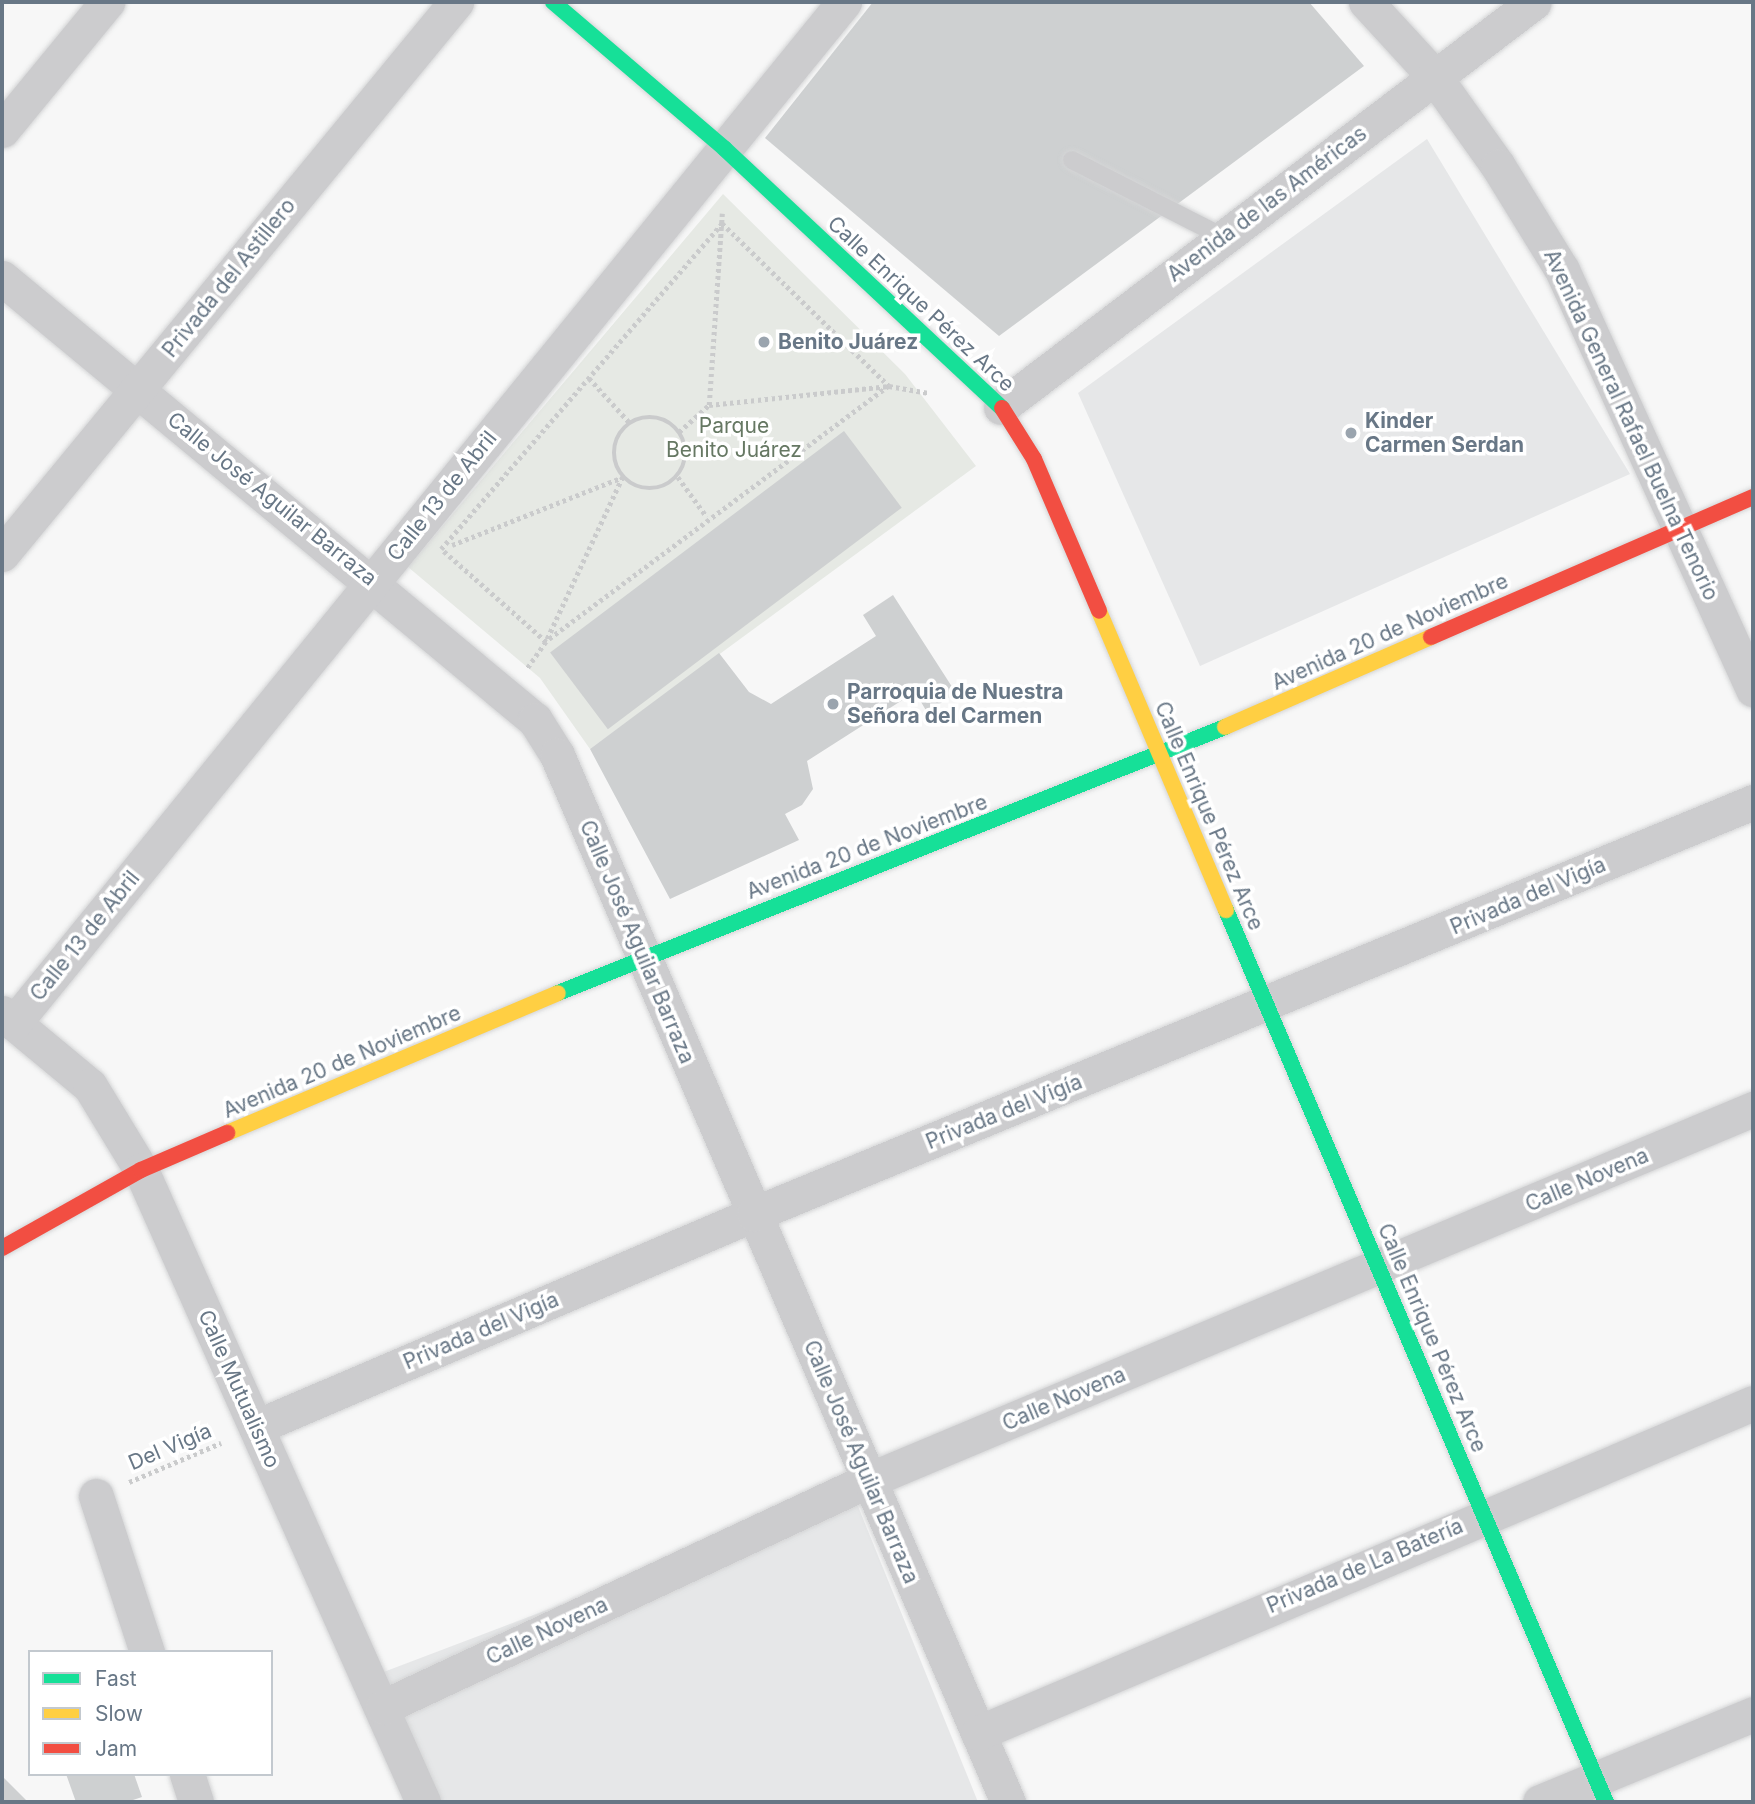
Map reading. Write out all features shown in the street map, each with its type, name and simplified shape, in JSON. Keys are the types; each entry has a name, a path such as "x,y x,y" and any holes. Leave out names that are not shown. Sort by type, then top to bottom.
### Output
{"street":[{"path":"2,131 107,2"},
{"name":"Privada del Astillero","path":"2,554 456,2"},
{"name":"Calle Enrique Pérez Arce","path":"553,2 725,149 1000,407 1034,459 1601,1791"},
{"name":"Calle 13 de Abril","path":"8,1018 372,582 844,2"},
{"name":"Avenida General Rafael Buelna Tenorio","path":"1366,2 1434,76 1498,166 1562,270 1682,527 1753,690"},
{"name":"Avenida de las Américas","path":"1000,407 1534,2"},
{"name":"Calle José Aguilar Barraza","path":"2,278 509,695 535,720 557,755 1008,1802"},
{"name":"Avenida 20 de Noviembre","path":"2,1248 141,1170 644,957 1160,755 1753,497"},
{"name":"Privada del Vigía","path":"256,1427 754,1214 1267,1005 1753,802"},
{"name":"Calle Mutualismo","path":"8,1018 90,1086 141,1170 383,1707 423,1802"},
{"name":"Calle Novena","path":"383,1707 869,1480 1753,1109"},
{"name":"Privada de La Batería","path":"978,1733 1484,1515 1753,1403"},
{"path":"96,1496 146,1650"},
{"path":"1540,1802 1601,1791 1753,1714"},
{"path":"188,1776 196,1802"}],"lane":[{"path":"1072,159 1223,237"}],"path":[{"path":"709,405 725,149"},
{"path":"442,549 722,223"},
{"path":"722,223 889,386"},
{"path":"589,378 630,423"},
{"path":"546,642 707,517 889,386"},
{"path":"679,432 709,405 889,386 939,395"},
{"path":"509,695 546,642 623,477 615,449 630,423 651,417 679,432 687,450 678,477 669,485 644,489 623,477"},
{"path":"430,554 623,477"},
{"path":"678,477 707,517"},
{"path":"442,549 546,642"},
{"name":"Del Vigía","path":"96,1496 256,1427"}],"shaded area":[{"name":"Kinder Carmen Serdan","path":"1427,139 1630,474 1200,666 1078,393"},
{"path":"853,1494 978,1802 437,1802 381,1673"}],"green space":[{"name":"Parque Benito Juárez","path":"723,194 905,374 976,466 590,749 540,678 408,567"}],"building":[{"path":"873,2 1309,2 1364,66 999,336 765,138"},
{"path":"844,431 902,508 608,729 550,652"},
{"path":"893,595 956,693 927,712 915,692 807,761 813,789 802,805 785,814 799,840 670,899 590,749 719,653 749,692 771,704 876,636 863,615"},
{"path":"2,1776 28,1802 2,1802"},
{"path":"67,1776 135,1776 142,1797 127,1802 76,1802"}],"traffic: fast":[{"path":"553,2 725,149 1002,408"},
{"path":"558,993 1225,727"},
{"path":"1226,910 1606,1802"}],"traffic: slow":[{"path":"1099,611 1226,910"},
{"path":"1225,727 1431,637"},
{"path":"227,1133 558,993"}],"traffic: jam":[{"path":"1002,408 1034,459 1099,611"},
{"path":"1431,637 1753,497"},
{"path":"2,1248 141,1170 227,1133"}],"place":[{"name":"Benito Juárez","path":"764,342"},
{"name":"Kinder Carmen Serdan","path":"1351,433"},
{"name":"Parroquia de Nuestra Señora del Carmen","path":"833,704"}]}
